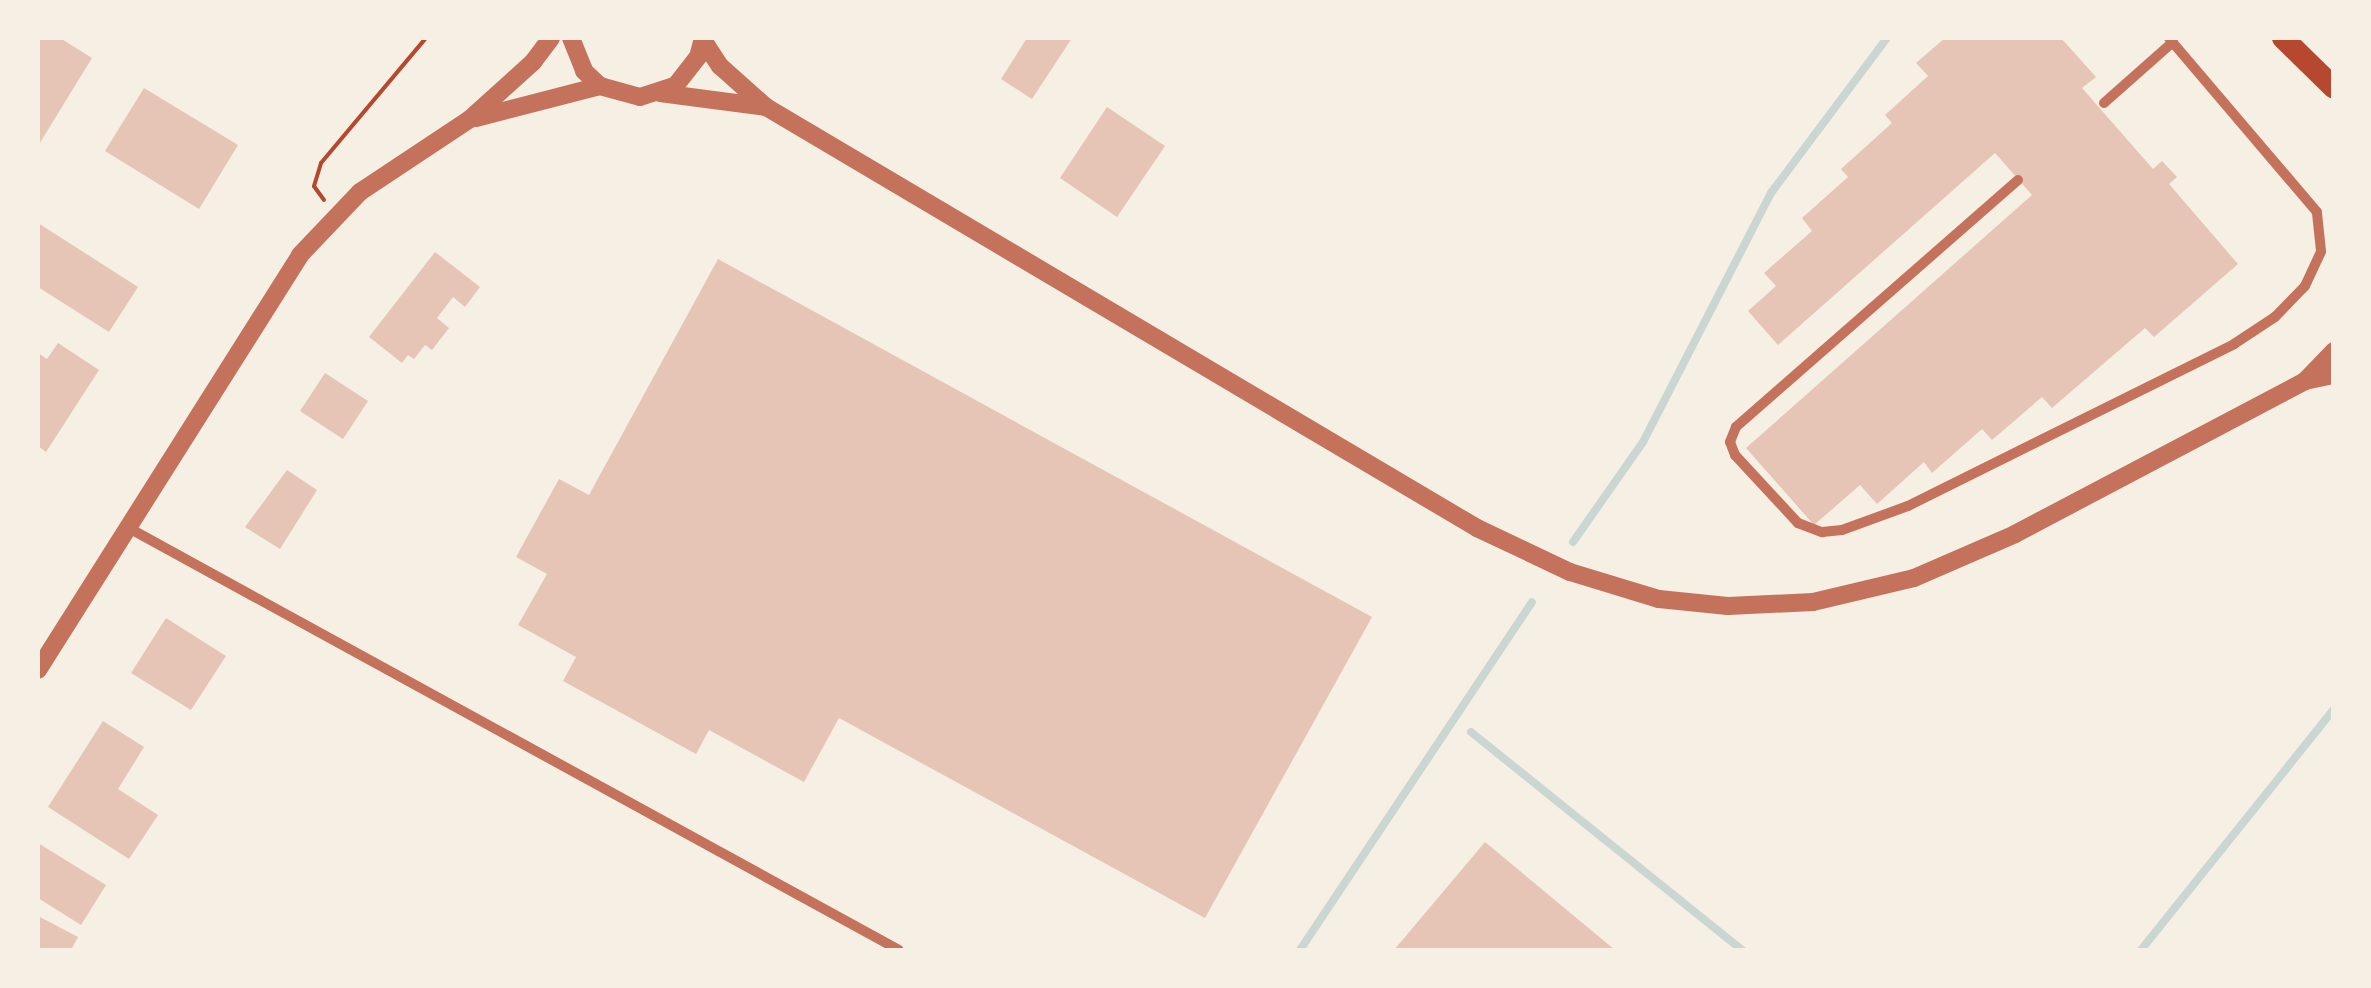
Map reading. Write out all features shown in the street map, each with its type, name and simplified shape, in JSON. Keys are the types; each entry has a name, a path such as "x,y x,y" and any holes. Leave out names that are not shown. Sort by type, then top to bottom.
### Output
{"main road":[{"path":"2283,38 2329,88"}],"street":[{"path":"38,670 300,255 334,215 398,163 470,119 532,62 552,38"},
{"path":"570,38 579,62 600,86"},
{"path":"660,93 688,72 703,39"},
{"path":"703,39 720,66 766,107 1477,528 1570,572 1673,602 1754,606 1813,602 1914,578 2015,534 2305,382 2334,375"},
{"path":"2018,180 1736,427 1730,442 1735,455 1798,523 1822,532 1842,530 1908,506 2234,344 2275,316 2305,286 2321,251 2316,212 2171,40 2104,104"},
{"path":"470,119 600,86 640,97 660,93 766,107"},
{"path":"2305,382 2334,352"},
{"path":"127,528 900,950"}],"path":[{"path":"334,215 314,186 321,163 426,38"}],"building":[{"path":"38,38 60,38 92,58 38,146"},
{"path":"1027,38 1072,38 1032,99 1001,79"},
{"path":"1945,38 2061,38 2096,77 2082,88 2153,169 2162,161 2177,177 2169,184 2238,264 2154,337 2145,328 2052,408 2042,397 1992,440 1982,429 1932,473 1924,462 1877,504 1860,485 1814,525 1746,448 2032,195 1995,153 1778,345 1748,311 1776,286 1764,273 1812,231 1802,218 1848,177 1841,169 1892,123 1885,115 1928,76 1916,63"},
{"path":"144,88 238,145 199,209 105,151"},
{"path":"1107,107 1165,146 1117,217 1060,178"},
{"path":"38,223 138,287 109,332 38,287"},
{"path":"435,252 480,287 465,307 453,297 437,318 449,328 432,350 425,345 414,359 408,355 402,363 369,337"},
{"path":"718,259 1372,617 1205,918 839,718 804,782 709,730 696,754 563,681 576,657 518,625 547,574 516,557 559,479 589,495"},
{"path":"58,343 99,370 46,452 38,446 38,353 47,359"},
{"path":"325,373 368,401 343,439 300,411"},
{"path":"287,470 317,490 280,549 245,527"},
{"path":"166,618 226,656 191,710 131,673"},
{"path":"103,721 144,747 118,789 158,815 129,859 48,807"},
{"path":"1485,842 1615,950 1394,950"},
{"path":"38,843 106,885 81,925 38,898"},
{"path":"38,916 78,937 71,950 38,950"}],"waterway":[{"path":"1573,542 1643,442 1771,193 1887,38"},
{"path":"1300,950 1532,602"},
{"path":"2141,950 2334,709"},
{"path":"1471,732 1742,950"}]}
